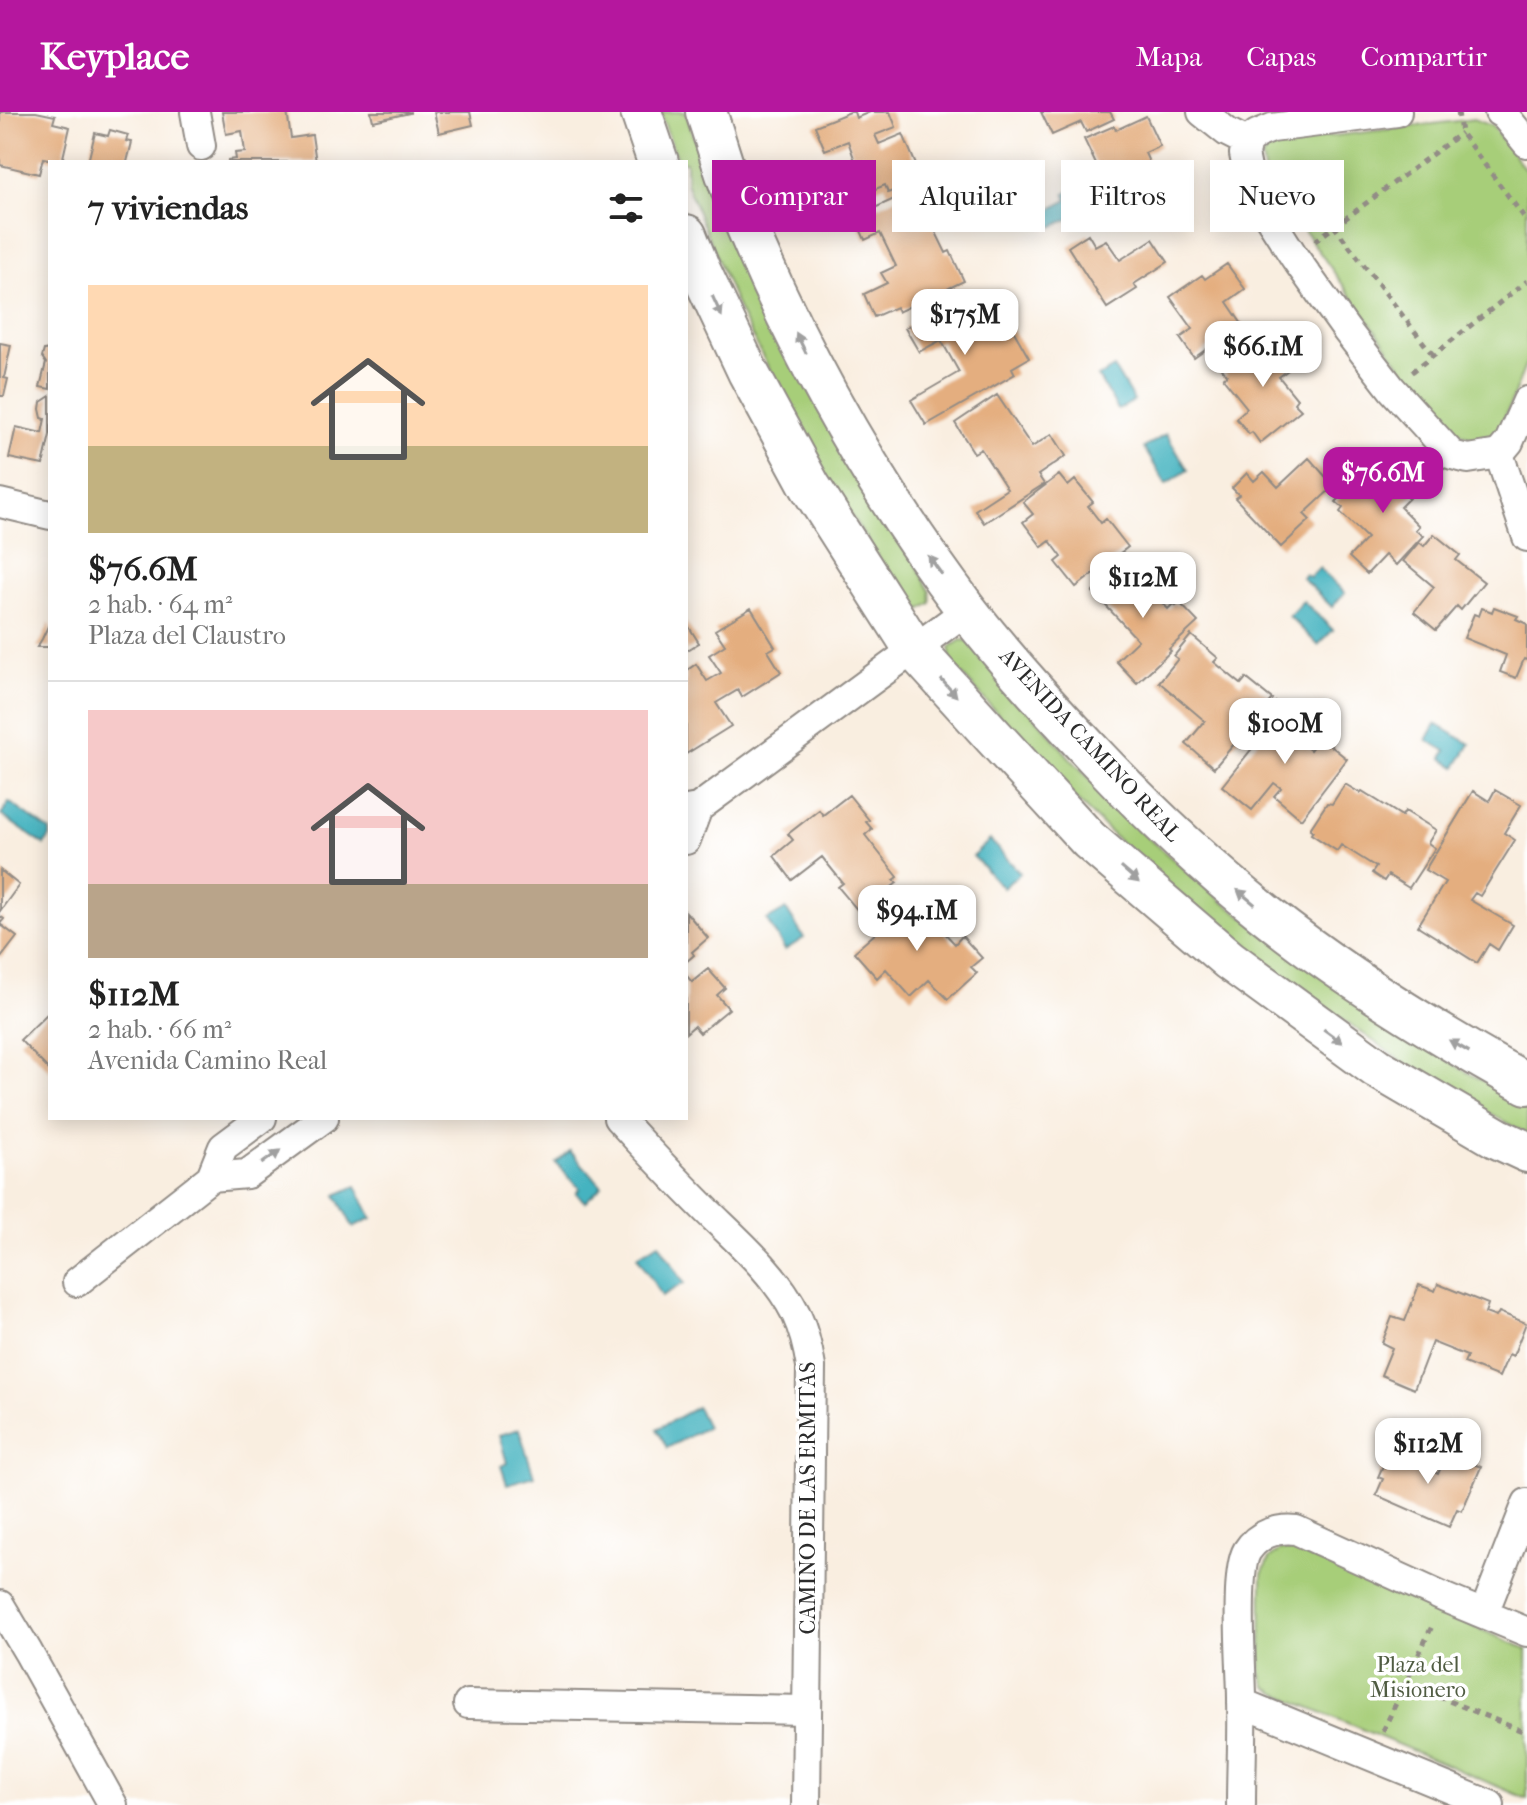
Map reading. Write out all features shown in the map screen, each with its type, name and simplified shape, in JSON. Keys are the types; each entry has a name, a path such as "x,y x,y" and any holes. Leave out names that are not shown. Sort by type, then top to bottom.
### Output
{"main road":[{"path":"641,112 657,160"},
{"name":"AVENIDA CAMINO REAL","path":"706,112 734,196 770,281 812,366 902,517 967,610 1035,693 1131,794 1265,914 1363,986 1456,1045 1527,1084"},
{"path":"688,240 748,372 810,486 914,649 1089,840 1229,960 1377,1068 1497,1138 1527,1152"}],"street":[{"path":"195,112 201,146"},
{"path":"1202,112 1227,132 1247,142"},
{"path":"1397,112 1272,128 1257,134 1247,142 1244,154 1251,189 1347,331 1392,389 1452,455 1468,459 1499,454 1509,442 1527,401"},
{"path":"1499,112 1527,143"},
{"path":"1499,454 1527,537"},
{"path":"0,503 48,515"},
{"path":"688,830 692,809 967,610"},
{"path":"77,1282 211,1177 223,1147 259,1120"},
{"path":"211,1177 247,1174 321,1120"},
{"name":"CAMINO DE LAS ERMITAS","path":"620,1120 778,1286 795,1312 806,1339 811,1367 806,1805"},
{"path":"1484,1613 1527,1503"},
{"path":"1241,1805 1240,1575 1247,1551 1265,1535 1296,1530 1527,1632"},
{"path":"0,1605 113,1805"},
{"path":"1242,1703 1490,1805"},
{"path":"468,1704 807,1710"}],"path":[{"path":"1458,112 1461,133 1527,221"},
{"path":"1433,355 1334,226 1461,133"},
{"path":"1392,389 1527,281"},
{"path":"1372,1756 1445,1598"},
{"path":"1405,1683 1527,1733"}],"green space":[{"path":"660,112 686,112 693,135 712,172 712,232 743,232 930,591 931,603 920,610 909,605 817,462 739,311 688,188 688,160 677,160"},
{"path":"1474,119 1492,126 1527,172 1527,361 1494,440 1480,443 1457,431 1419,391 1305,232 1344,232 1344,160 1262,160 1275,143"},
{"path":"961,640 970,641 1071,759 1141,832 1223,902 1458,1067 1527,1106 1527,1134 1415,1071 1233,940 1143,864 1065,789 950,661 950,647"},
{"name":"Plaza del Misionero","path":"1280,1550 1295,1551 1527,1649 1527,1799 1276,1693 1266,1686 1261,1673 1262,1574 1269,1559"}],"water":[{"path":"1061,204 1061,223 1052,227 1045,212"},
{"path":"1114,368 1134,401 1118,410 1098,377"},
{"path":"1166,434 1188,470 1166,484 1144,448"},
{"path":"1319,568 1345,593 1332,607 1302,578 1305,574 1310,577"},
{"path":"1303,601 1333,630 1318,645 1289,616"},
{"path":"1436,724 1470,744 1456,767 1442,758 1446,751 1427,740"},
{"path":"9,802 48,830 48,840 44,845 1,815"},
{"path":"990,840 1020,873 1003,888 973,856"},
{"path":"786,909 804,938 785,950 767,920"},
{"path":"570,1151 602,1186 585,1202 576,1193 580,1189 556,1163"},
{"path":"356,1186 372,1218 353,1227 336,1195"},
{"path":"659,1243 684,1283 662,1296 637,1256"},
{"path":"697,1407 707,1427 667,1448 657,1429"},
{"path":"519,1429 534,1476 507,1484 501,1466 507,1463 499,1435"}],"building":[{"path":"0,112 36,112 55,116 53,123 70,127 62,160 43,158 39,174 0,165"},
{"path":"222,112 287,112 291,138 312,135 316,160 228,160 236,159 235,153 245,152 242,131 226,134"},
{"path":"371,112 410,112 410,113 373,121"},
{"path":"434,112 470,112 473,125 439,133"},
{"path":"850,112 854,112 856,118 870,112 890,112 896,127 875,135 879,144 903,134 914,160 892,160 892,191 888,193 885,185 876,189 876,160 855,160 848,141 825,150 815,126"},
{"path":"1041,112 1110,112 1114,119 1086,132 1081,122 1052,135"},
{"path":"1146,116 1160,146 1145,153 1148,160 1094,160 1084,139 1114,126 1116,130"},
{"path":"110,130 128,135 126,141 132,142 128,160 88,160 95,133 108,136"},
{"path":"892,200 892,232 936,232 946,253 950,251 964,281 898,312 896,307 874,317 864,294 887,283 881,273 896,266 880,233 865,240 862,232 876,232 876,207"},
{"path":"1088,234 1095,246 1106,240 1120,260 1153,239 1168,262 1134,284 1137,289 1107,308 1068,247"},
{"path":"1227,264 1245,289 1227,302 1250,336 1225,352 1218,341 1194,358 1180,338 1193,329 1170,297 1202,275 1205,279"},
{"path":"953,301 960,311 967,307 976,322 996,310 1010,333 1013,330 1029,358 1012,368 1015,374 926,425 911,400 959,372 941,340 919,352 905,328"},
{"path":"1279,339 1297,363 1279,377 1297,399 1294,403 1301,410 1260,443 1236,418 1247,408 1223,378 1227,375 1221,368 1246,349 1257,356"},
{"path":"0,343 11,345 4,378 8,379 4,396 0,396"},
{"path":"48,349 48,389 40,387 46,363 42,357 44,350"},
{"path":"997,395 1032,447 1052,434 1066,456 1038,475 1044,484 984,523 975,510 1007,489 981,449 974,453 955,423"},
{"path":"48,397 48,444 43,465 9,458 16,427 42,433 45,419 42,418 41,402"},
{"path":"1399,457 1425,482 1400,507 1419,526 1415,530 1423,536 1396,565 1385,555 1367,574 1349,557 1367,538 1340,512 1343,508 1336,502 1364,477 1373,485"},
{"path":"1309,458 1334,486 1304,514 1310,520 1281,547 1235,498 1239,495 1232,488 1247,473 1254,481 1264,472 1278,487"},
{"path":"1059,475 1068,486 1075,480 1093,502 1088,506 1101,523 1106,519 1128,547 1076,587 1056,562 1062,557 1050,541 1042,547 1023,522 1033,514 1023,502"},
{"path":"1434,534 1460,555 1456,560 1484,582 1461,610 1457,606 1436,630 1414,612 1434,587 1403,561 1419,542 1424,546"},
{"path":"1128,559 1145,578 1142,581 1168,609 1179,602 1198,622 1137,683 1116,661 1138,640 1093,592"},
{"path":"1494,607 1518,616 1516,619 1527,624 1527,660 1524,659 1516,678 1500,672 1506,655 1464,638 1474,614 1479,616 1482,608 1492,612"},
{"path":"751,608 775,647 768,651 781,672 742,697 738,690 716,703 731,726 688,753 688,670 696,664 707,681 721,673 709,655 725,645 715,630"},
{"path":"688,625 699,643 688,650"},
{"path":"48,626 48,647 37,647"},
{"path":"1191,635 1218,658 1214,662 1241,684 1246,678 1272,699 1214,768 1186,744 1205,721 1159,682 1178,659 1174,656"},
{"path":"1276,702 1311,729 1302,740 1310,750 1320,737 1347,759 1301,819 1274,796 1281,788 1274,783 1252,810 1222,786 1274,721 1266,715"},
{"path":"1345,784 1402,816 1405,811 1436,830 1428,843 1435,848 1409,888 1388,875 1384,881 1372,873 1376,867 1341,845 1337,851 1311,834 1313,831 1310,829 1327,803 1332,804"},
{"path":"1495,790 1521,805 1504,833 1515,840 1480,896 1475,893 1470,900 1513,925 1498,950 1489,944 1477,963 1418,926 1445,882 1425,870 1473,791 1489,801"},
{"path":"849,795 869,820 866,822 872,829 865,835 898,877 894,880 897,883 859,912 838,887 843,883 822,857 792,880 774,856 793,840 788,834 819,810 823,815"},
{"path":"0,870 19,885 0,911"},
{"path":"899,899 930,933 938,926 955,944 962,936 982,958 971,967 977,973 948,999 929,980 911,997 886,969 877,978 854,952 876,933 869,926"},
{"path":"688,914 708,938 692,952 694,955 688,960"},
{"path":"0,924 17,937 0,959"},
{"path":"708,969 725,988 717,995 729,1009 700,1033 694,1026 688,1031 688,977 692,982"},
{"path":"48,1013 48,1069 20,1040"},
{"path":"1438,1284 1488,1304 1485,1313 1496,1317 1499,1312 1526,1323 1513,1356 1509,1354 1499,1377 1464,1363 1467,1356 1432,1342 1414,1389 1381,1375 1392,1348 1382,1343 1392,1317 1405,1321 1419,1285 1435,1291"},
{"path":"1389,1452 1438,1474 1447,1453 1481,1467 1462,1511 1457,1509 1449,1527 1376,1495 1383,1479 1378,1477"}]}
